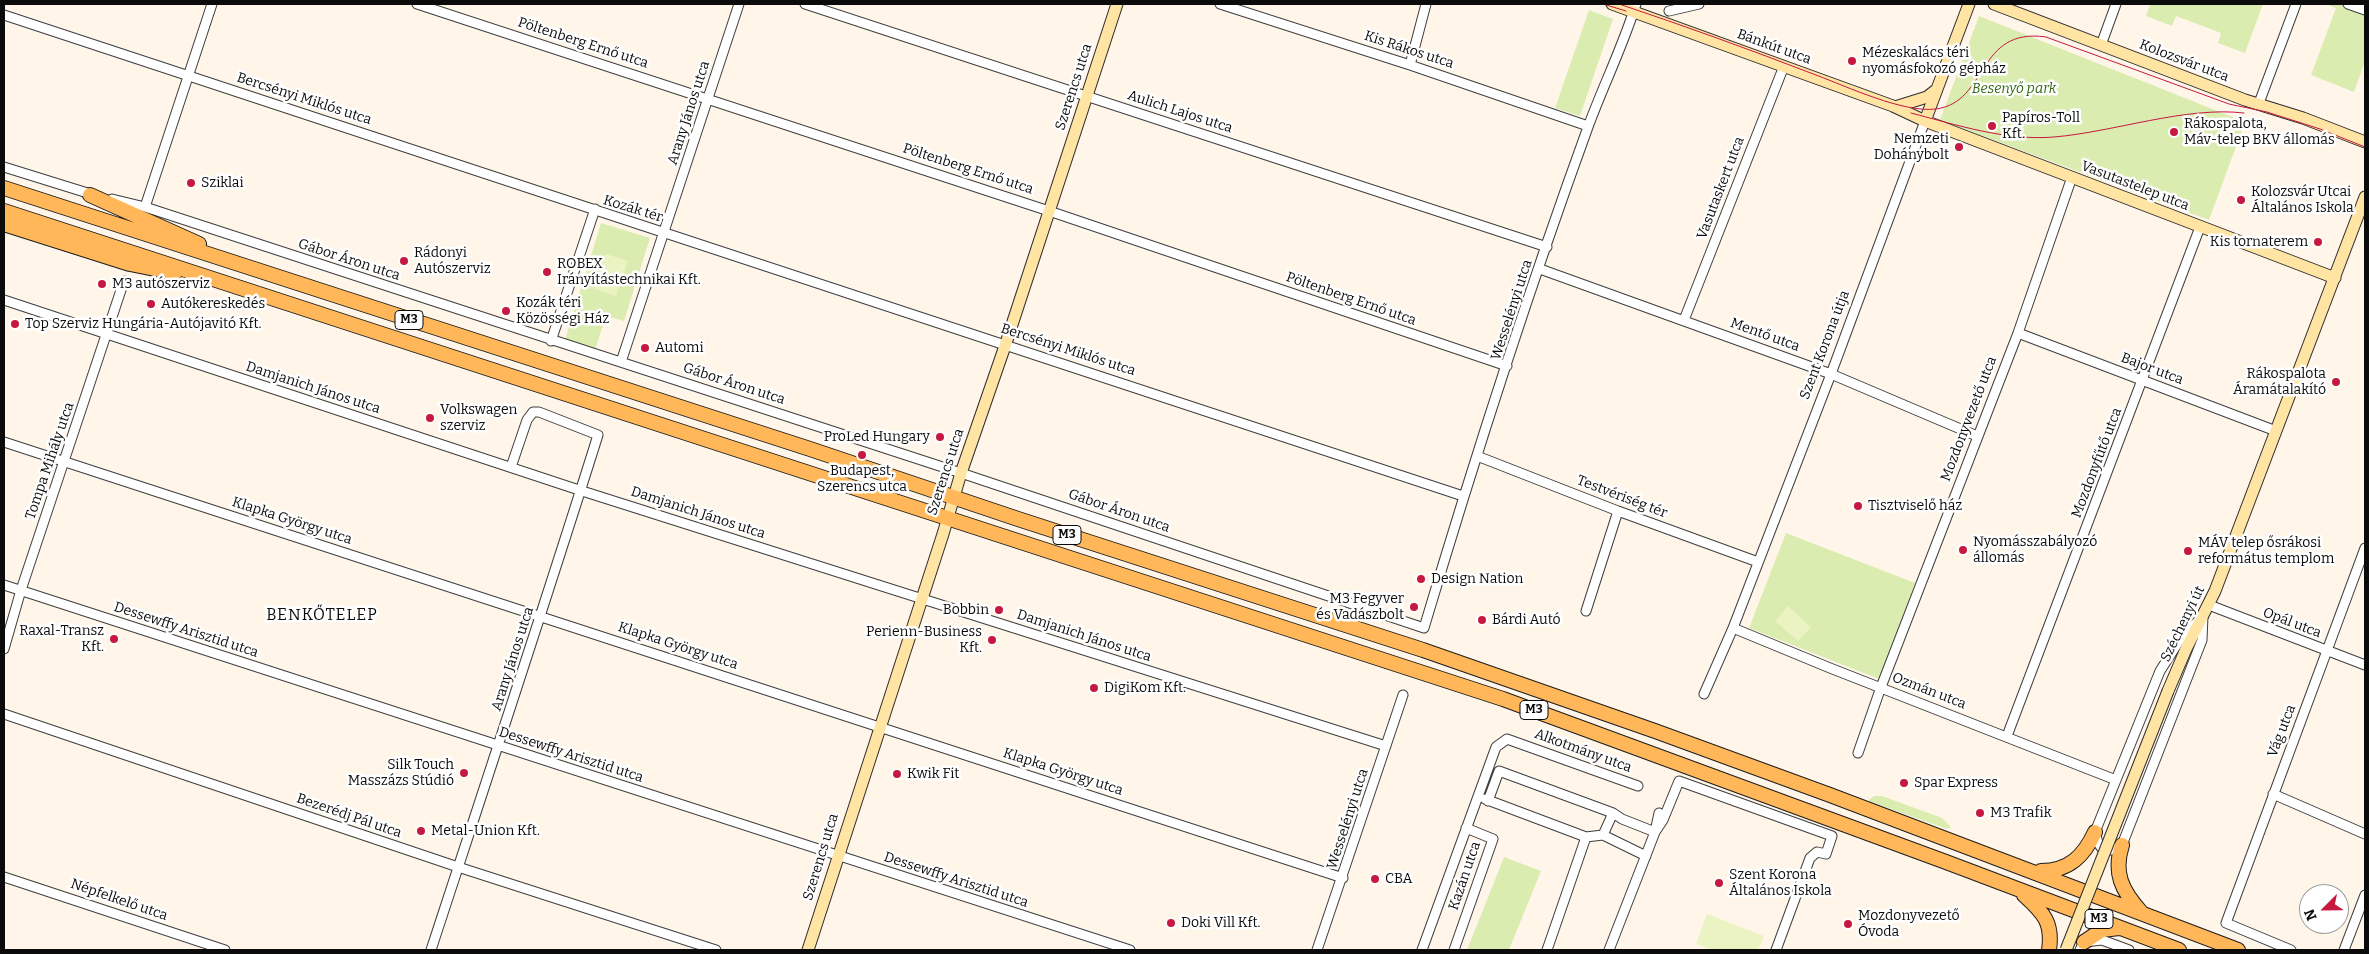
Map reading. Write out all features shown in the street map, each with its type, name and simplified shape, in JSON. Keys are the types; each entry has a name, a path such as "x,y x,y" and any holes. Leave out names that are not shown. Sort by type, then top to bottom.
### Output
{"main road":[{"name":"M3","path":"6,189 1414,648 1590,708 2032,870 2238,950"},
{"path":"90,194 254,270"},
{"name":"M3","path":"4,210 1503,698 2179,950"},
{"path":"4,224 130,264 246,288"},
{"path":"2032,870 2053,870 2067,866 2082,854 2095,832"},
{"path":"2122,845 2117,859 2120,880 2132,901 2142,912"},
{"path":"2018,889 2046,918 2051,934 2049,950"},
{"path":"2082,946 2102,930 2122,928"}],"street":[{"path":"145,207 212,4"},
{"name":"Pöltenberg Ernő utca","path":"417,4 1049,211 1507,366"},
{"name":"Arany János utca","path":"664,231 740,4"},
{"name":"Aulich Lajos utca","path":"805,4 1547,247"},
{"name":"Szerencs utca","path":"808,950 879,726 922,599 953,497 1006,343 1117,4"},
{"name":"Kis Rákos utca","path":"1220,4 1410,65 1588,126"},
{"path":"1410,65 1426,4"},
{"name":"Bánkút utca","path":"1612,4 1635,7 1784,66 1895,107 1925,121"},
{"path":"1668,11 1699,4"},
{"name":"Szent Korona útja","path":"1704,694 1733,628 1831,374 1969,4"},
{"name":"Kolozsvár utca","path":"1994,4 2245,100 2259,103 2365,142"},
{"path":"2101,45 2116,4"},
{"path":"2259,103 2296,4"},
{"path":"2348,4 2365,10"},
{"name":"Wesselényi utca","path":"1424,628 1477,456 1588,126 1635,7"},
{"name":"Bercsényi Miklós utca","path":"4,15 595,210"},
{"name":"Vasutaskert utca","path":"1684,320 1784,66"},
{"path":"1895,107 1927,97 1936,90"},
{"name":"Vasutastelep utca","path":"1925,121 2336,278"},
{"name":"Gábor Áron utca","path":"4,167 90,194 145,207 961,473 1424,628"},
{"name":"Mozdonyvezető utca","path":"1858,753 1881,687 2018,333 2072,177"},
{"name":"Széchenyi út","path":"2066,950 2168,691 2209,605 2336,278 2365,197"},
{"name":"Kozák tér","path":"551,340 595,210 664,231 621,362"},
{"name":"Mozdonyfűtő utca","path":"2007,736 2200,227"},
{"name":"Bercsényi Miklós utca","path":"664,231 1464,496"},
{"name":"Mentő utca","path":"1540,268 1831,374 1977,436"},
{"name":"Tompa Mihály utca","path":"4,649 21,590 124,282"},
{"name":"Damjanich János utca","path":"4,300 579,490 1386,746"},
{"name":"Bajor utca","path":"2018,333 2276,431"},
{"path":"511,467 527,420 533,412 539,412 598,435 579,490"},
{"name":"Klapka György utca","path":"4,442 1343,878"},
{"name":"Testvériség tér","path":"1477,456 1618,512 1758,562"},
{"name":"Arany János utca","path":"431,950 542,617 579,490"},
{"path":"1586,611 1618,512"},
{"name":"Vág utca","path":"2292,950 2226,923 2365,548"},
{"name":"Dessewffy Arisztid utca","path":"4,585 1130,950"},
{"name":"Opál utca","path":"2209,605 2365,666"},
{"path":"2203,616 2202,640 2122,845 2112,850 2103,850 2098,844 2095,832 2160,671 2181,638 2203,616"},
{"name":"Ozmán utca","path":"1733,628 2116,780"},
{"name":"Wesselényi utca","path":"1317,950 1343,878 1403,695"},
{"name":"Bezerédj Pál utca","path":"4,714 458,867 716,950"},
{"name":"Alkotmány utca","path":"1477,797 1496,747 1507,739 1638,786"},
{"path":"1488,801 1498,771 1612,813 1655,832"},
{"path":"1610,950 1661,817 1679,781 1832,836 1826,854 1817,852 1810,858 1776,950"},
{"path":"2273,794 2365,834"},
{"path":"1477,797 1586,837 1603,835 1646,856"},
{"name":"Kazán utca","path":"1422,950 1477,797"},
{"path":"1603,835 1612,813"},
{"name":"Kazán utca","path":"1454,950 1493,839 1466,828"},
{"path":"1547,950 1586,837"},
{"name":"Népfelkelő utca","path":"4,877 225,950"},
{"path":"2344,950 2365,895"},
{"path":"2082,946 2102,940 2129,950"}],"green space":[{"path":"2150,4 2263,4 2245,53 2218,43 2221,33 2176,16 2172,26 2146,16"},
{"path":"2326,4 2365,4 2365,61 2354,92 2311,75 2336,8"},
{"path":"1589,10 1613,19 1580,116 1555,108"},
{"name":"Besenyő park","path":"1979,16 2245,122 2209,220 1940,120"},
{"path":"601,223 650,238 624,321 606,316 595,350 565,340"},
{"path":"606,254 628,261 616,296 594,289"},
{"path":"1786,533 1915,583 1879,679 1749,628"},
{"path":"1788,606 1811,627 1798,641 1775,621"},
{"path":"1874,796 1882,796 1942,818 1951,827 1947,829 1868,801"},
{"path":"1504,857 1541,871 1509,950 1467,950"},
{"path":"1707,914 1764,936 1758,950 1712,950 1696,944"}],"tram line":[{"path":"1603,4 1626,11"},
{"path":"1619,4 1743,47 1876,98 1923,109 1936,109 1953,103 1966,93 1994,54 2007,43 2023,37 2046,37 2229,104 2267,112 2320,129 2365,147"},
{"path":"1911,113 1982,131 2036,138 2077,134 2198,113 2244,113"}],"place":[{"name":"Mézeskalács téri nyomásfokozó gépház","path":"1852,61"},
{"name":"Papíros-Toll Kft.","path":"1992,126"},
{"name":"Rákospalota, Máv-telep BKV állomás","path":"2174,132"},
{"name":"Nemzeti Dohánybolt","path":"1959,147"},
{"name":"Sziklai","path":"191,183"},
{"name":"Kolozsvár Utcai Általános Iskola","path":"2241,200"},
{"name":"Kis tornaterem","path":"2318,242"},
{"name":"Rádonyi Autószerviz","path":"404,261"},
{"name":"ROBEX Irányítástechnikai Kft.","path":"547,272"},
{"name":"M3 autószerviz","path":"102,284"},
{"name":"Autókereskedés","path":"151,304"},
{"name":"Kozák téri Közösségi Ház","path":"506,311"},
{"name":"Top Szerviz Hungária-Autójavitó Kft.","path":"15,324"},
{"name":"Automi","path":"645,348"},
{"name":"Rákospalota Áramátalakító","path":"2336,382"},
{"name":"Volkswagen szerviz","path":"430,418"},
{"name":"ProLed Hungary","path":"940,437"},
{"name":"Budapest, Szerencs utca","path":"862,455"},
{"name":"Tisztviselő ház","path":"1858,506"},
{"name":"Nyomásszabályozó állomás","path":"1963,550"},
{"name":"MÁV telep ősrákosi református templom","path":"2188,551"},
{"name":"Design Nation","path":"1421,579"},
{"name":"M3 Fegyver és Vadászbolt","path":"1414,607"},
{"name":"Bobbin","path":"999,610"},
{"name":"Bárdi Autó","path":"1482,620"},
{"name":"Raxal-Transz Kft.","path":"114,639"},
{"name":"Perienn-Business Kft.","path":"992,640"},
{"name":"DigiKom Kft.","path":"1094,688"},
{"name":"Silk Touch Masszázs Stúdió","path":"464,773"},
{"name":"Kwik Fit","path":"897,774"},
{"name":"Spar Express","path":"1904,783"},
{"name":"M3 Trafik","path":"1980,813"},
{"name":"Metal-Union Kft.","path":"421,831"},
{"name":"CBA","path":"1375,879"},
{"name":"Szent Korona Általános Iskola","path":"1719,883"},
{"name":"Doki Vill Kft.","path":"1171,923"},
{"name":"Mozdonyvezető Óvoda","path":"1848,924"}],"district":[{"name":"BENKŐTELEP","path":"322,616"}]}
